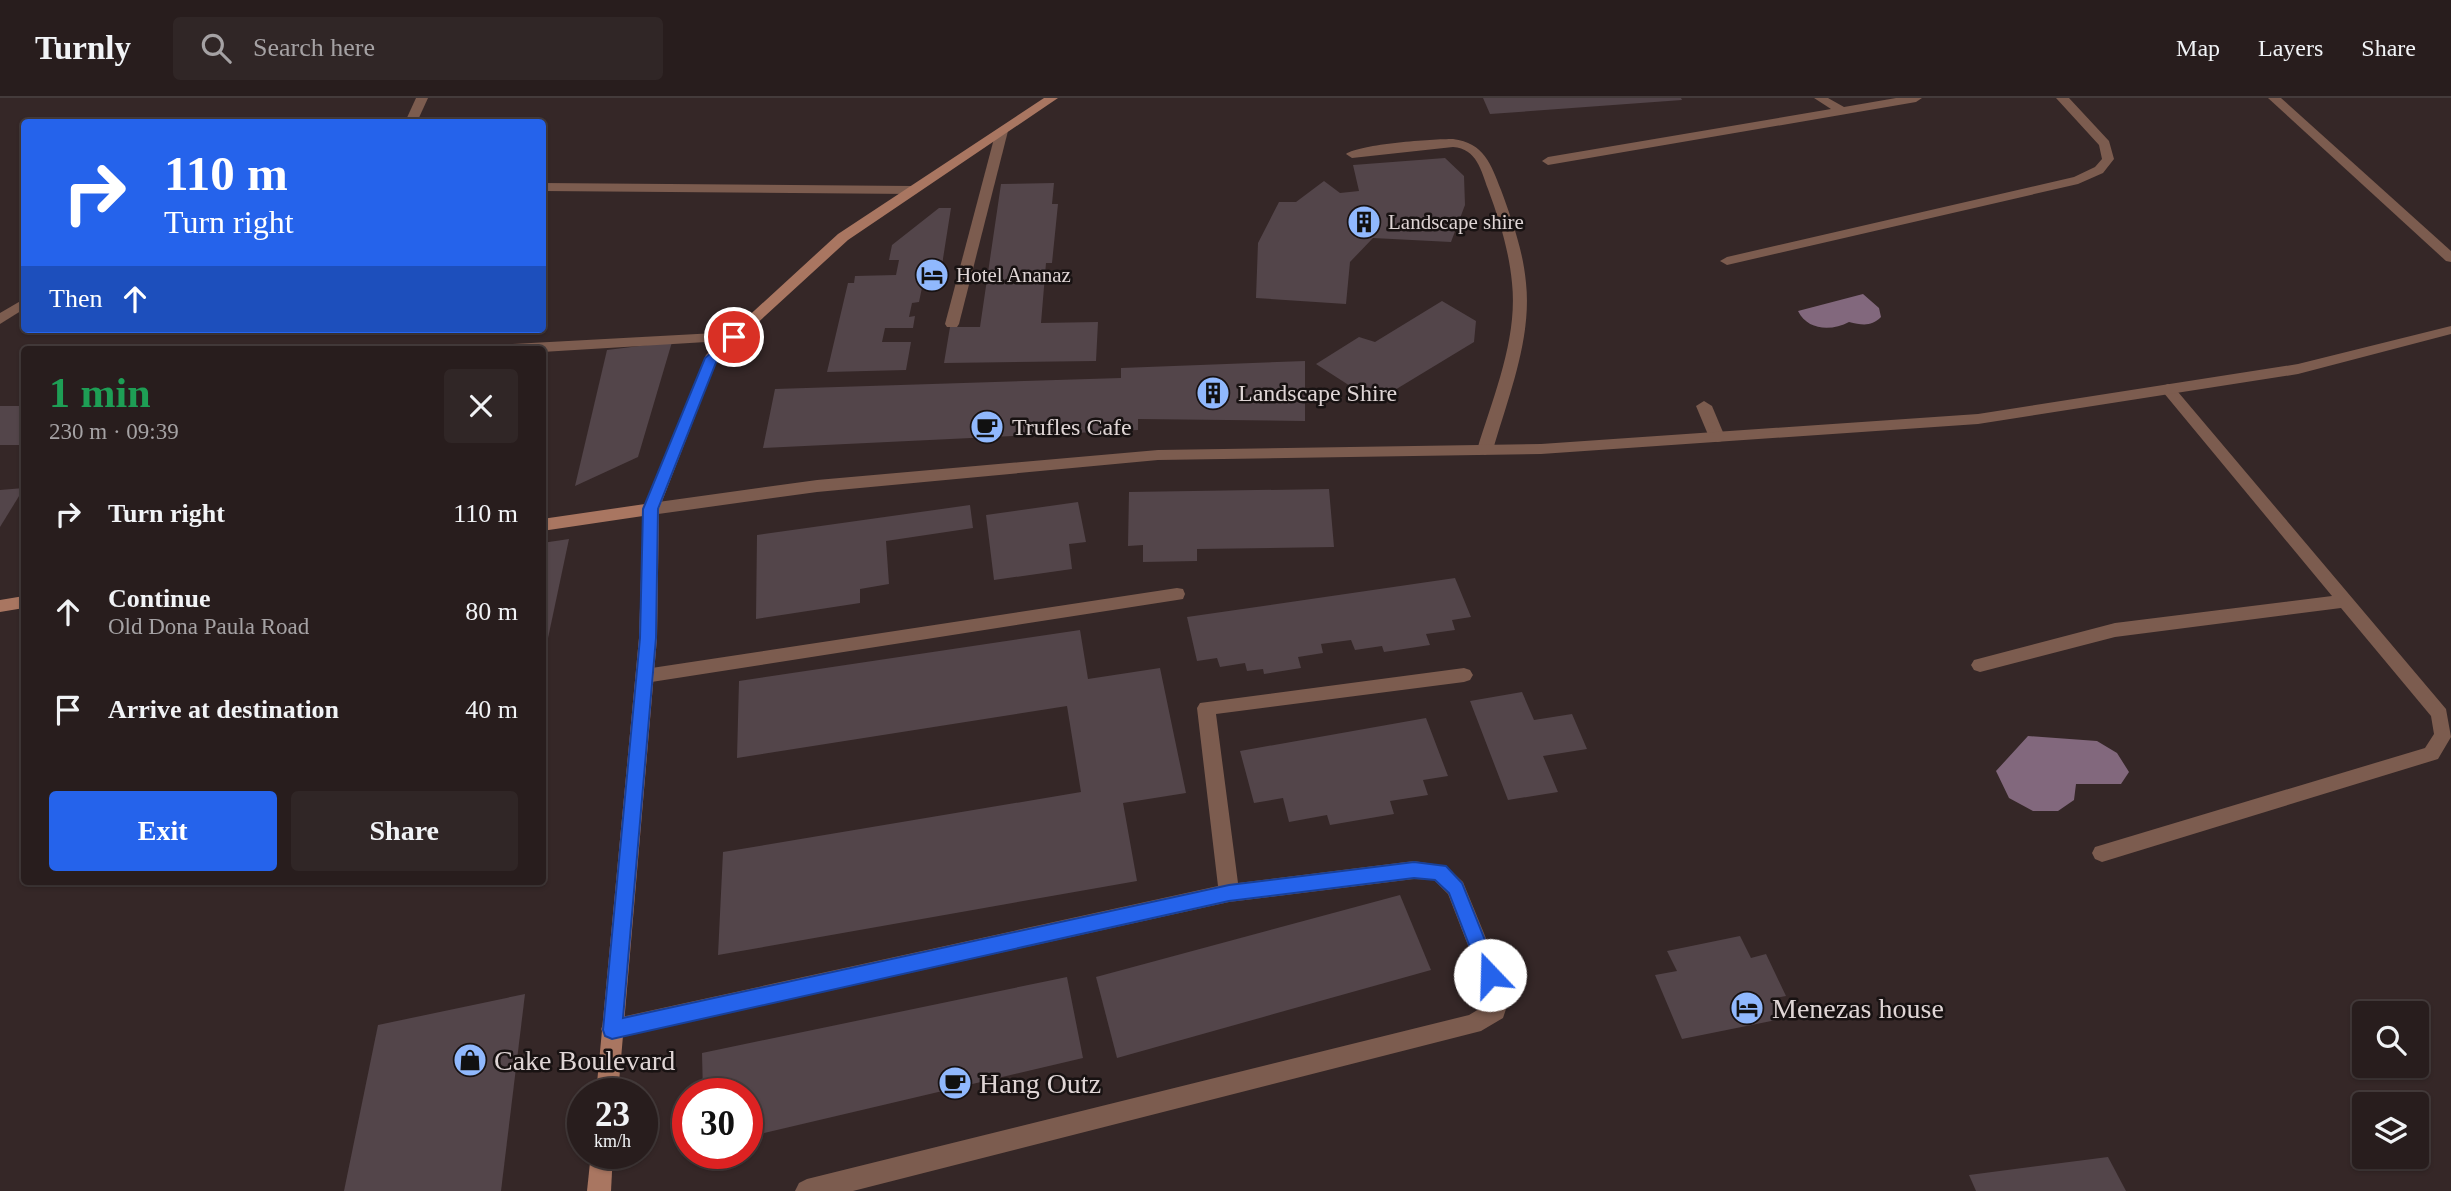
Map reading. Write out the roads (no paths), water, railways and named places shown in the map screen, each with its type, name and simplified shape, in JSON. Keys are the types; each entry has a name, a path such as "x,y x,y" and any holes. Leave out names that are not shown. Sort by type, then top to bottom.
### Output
{"main road":[{"path":"608,1078 645,676 650,509 711,358 843,237 1052,98"},
{"path":"546,524 650,509"},
{"path":"0,606 21,602"},
{"path":"599,1191 601,1169"}],"street":[{"path":"412,119 422,98"},
{"path":"1820,98 1842,111"},
{"path":"1548,162 1916,98"},
{"path":"1727,261 2078,180 2099,170 2108,159 2105,144 2062,98"},
{"path":"2274,98 2451,258"},
{"path":"952,324 1002,131"},
{"path":"1352,154 1444,143 1463,144 1476,150 1484,162 1512,240 1520,302 1511,352 1485,450"},
{"path":"546,187 912,190"},
{"path":"0,320 21,305"},
{"path":"650,509 817,486 1158,456 1541,449 1978,419 2298,369 2451,330"},
{"path":"546,347 734,337"},
{"path":"2102,853 2431,754 2443,735 2440,714 2168,389"},
{"path":"1704,405 1717,437"},
{"path":"645,676 1177,594"},
{"path":"1980,665 2115,630 2346,601"},
{"path":"1229,893 1206,708 1464,675"},
{"path":"612,1030 1229,893 1414,870 1439,872 1456,888 1499,997 1495,1011 1473,1024 807,1191"}],"place":[{"name":"Landscape shire","path":"1364,222"},
{"name":"Hotel Ananaz","path":"932,275"},
{"name":"Landscape Shire","path":"1213,393"},
{"name":"Trufles Cafe","path":"987,427"},
{"name":"Menezas house","path":"1747,1008"},
{"name":"Cake Boulevard","path":"470,1060"},
{"name":"Hang Outz","path":"955,1083"}]}
